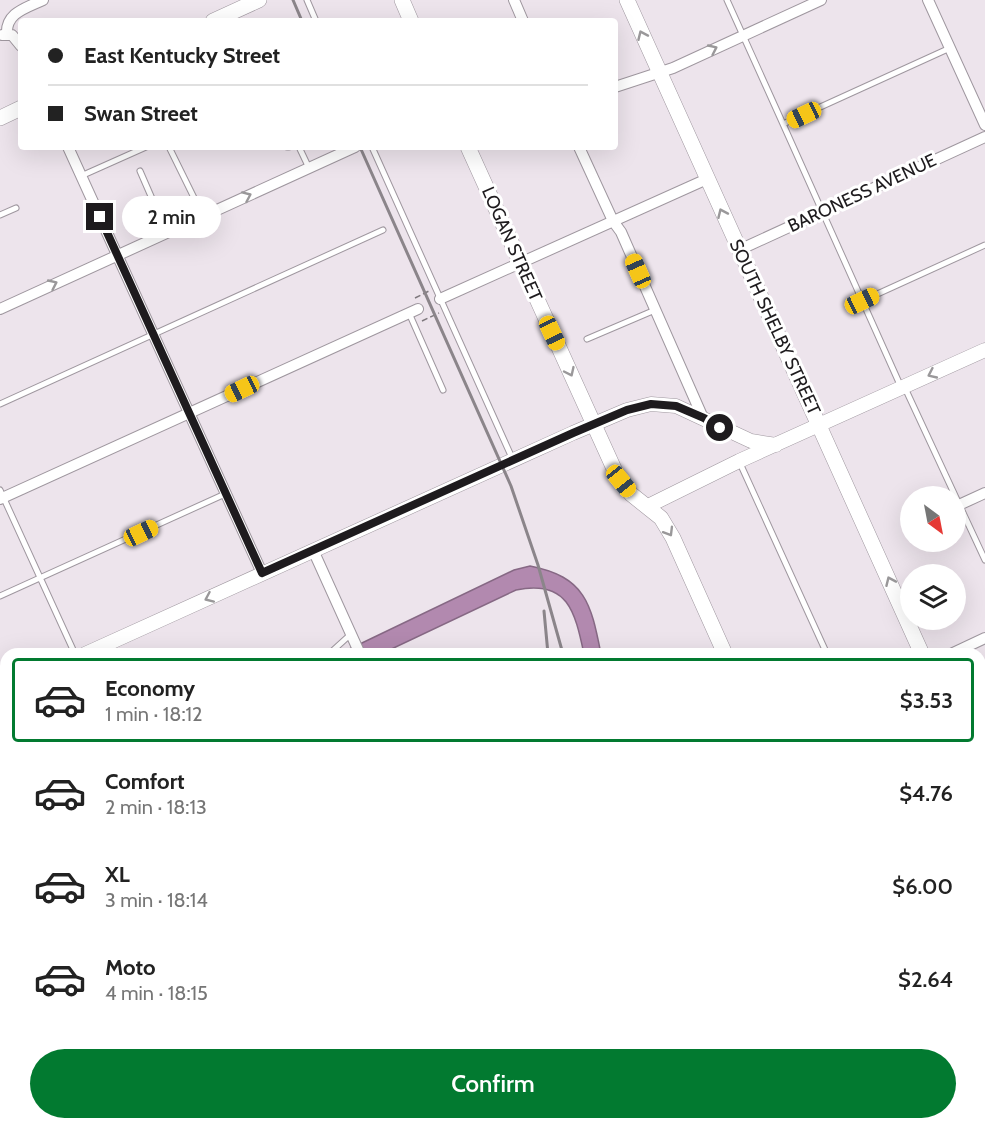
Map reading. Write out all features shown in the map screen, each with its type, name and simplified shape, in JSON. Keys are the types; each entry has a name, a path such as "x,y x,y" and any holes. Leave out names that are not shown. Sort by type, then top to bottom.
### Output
{"main road":[{"path":"220,18 259,0"},
{"path":"403,0 410,18"},
{"name":"SOUTH SHELBY STREET","path":"627,0 919,648"},
{"path":"0,118 18,109"},
{"name":"LOGAN STREET","path":"469,150 621,481 631,494 661,519 673,538 722,648"}],"street":[{"path":"18,42 12,35 4,35 10,18 43,0"},
{"path":"514,0 522,18"},
{"path":"618,86 659,73 821,0"},
{"path":"928,0 985,125"},
{"name":"BARONESS AVENUE","path":"739,250 985,137"},
{"path":"69,150 262,573"},
{"path":"0,309 309,168 341,150"},
{"path":"580,150 613,221 621,232 704,418"},
{"path":"440,299 707,179"},
{"path":"1,496 189,414 414,311"},
{"path":"648,506 739,461 985,350"},
{"path":"98,648 627,410 651,404 676,406 751,441 776,445"},
{"path":"966,502 985,493"},
{"path":"313,550 357,648"},
{"path":"964,648 985,638"}],"lane":[{"path":"307,0 315,18"},
{"path":"727,0 862,301 952,486"},
{"path":"783,124 950,48"},
{"path":"81,176 139,150"},
{"path":"170,150 203,216"},
{"path":"300,150 309,168"},
{"path":"373,150 513,460"},
{"path":"140,171 167,232"},
{"path":"0,215 16,208"},
{"path":"0,404 383,230"},
{"path":"862,301 985,245"},
{"path":"587,339 655,310"},
{"path":"414,311 414,325 443,390"},
{"path":"739,461 824,648"},
{"path":"0,596 225,494"},
{"path":"1,496 72,648"},
{"path":"966,516 985,560"},
{"path":"338,648 352,638"}],"path":[{"path":"414,325 446,310"}],"shaded area":[{"path":"530,566 563,577 574,585 583,595 589,607 600,648 583,648 572,612 558,594 547,589 533,588 516,590 394,648 352,648 514,570"}],"railway":[{"path":"293,0 301,18"},
{"path":"361,150 511,486 538,565 561,648"},
{"path":"544,611 547,648"}],"route":[{"path":"100,217 262,573 627,410 651,404 676,406 720,428"}]}
